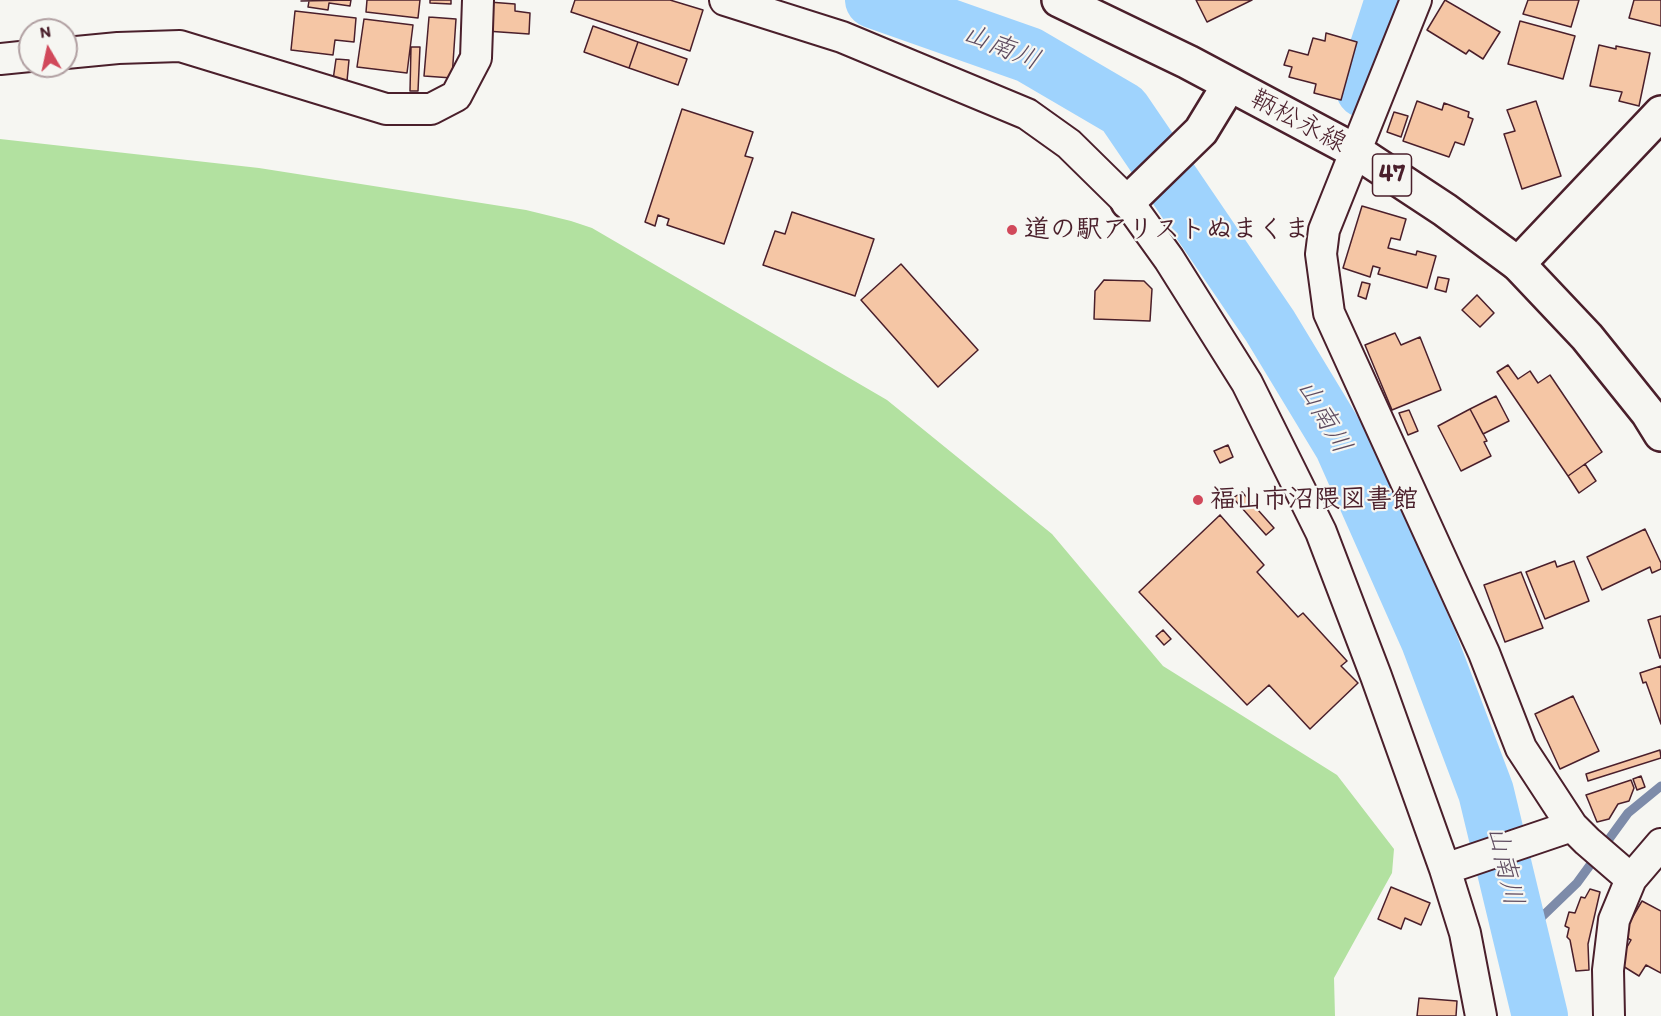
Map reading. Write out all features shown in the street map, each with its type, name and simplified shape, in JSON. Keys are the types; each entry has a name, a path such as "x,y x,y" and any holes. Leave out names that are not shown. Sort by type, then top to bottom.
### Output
{"main road":[{"name":"鞆松永線","path":"1059,0 1188,62 1357,152 1445,210 1518,264 1587,337 1648,413 1661,434"},
{"path":"1135,195 1201,131 1229,85"},
{"path":"1518,264 1661,113"}],"street":[{"path":"78,52 180,46 386,110 431,109 456,96 476,58 478,0"},
{"path":"725,0 842,37 1027,114 1135,195 1169,259 1247,383 1320,532 1376,676 1455,865 1481,1016"},
{"path":"1416,0 1324,230 1321,254 1329,313 1484,653 1521,748 1570,833 1621,870"},
{"path":"0,59 18,57"},
{"path":"1455,865 1570,833"},
{"path":"1610,1016 1608,970 1621,870 1661,844"}],"green space":[{"path":"0,139 259,168 526,210 571,221 592,228 887,400 1052,534 1163,666 1337,775 1394,849 1392,873 1334,978 1335,1016 0,1016"}],"building":[{"path":"351,0 350,6 329,3 328,10 308,7 309,1 301,1"},
{"path":"367,0 420,0 418,18 366,12"},
{"path":"430,0 451,0 451,4 430,3"},
{"path":"575,0 670,0 703,10 690,51 571,12"},
{"path":"1196,0 1252,0 1207,22"},
{"path":"1445,0 1500,32 1483,59 1469,50 1466,54 1427,30"},
{"path":"1528,0 1579,0 1571,27 1523,14"},
{"path":"1634,0 1661,0 1661,26 1629,18"},
{"path":"489,2 515,4 515,11 530,13 529,34 486,31"},
{"path":"295,11 356,18 354,42 335,40 333,55 291,50"},
{"path":"429,17 456,19 452,78 424,76"},
{"path":"364,19 413,25 407,73 357,67"},
{"path":"1520,21 1575,36 1563,79 1508,64"},
{"path":"593,26 638,42 629,68 584,52"},
{"path":"1326,33 1357,42 1341,100 1314,93 1316,84 1289,77 1292,67 1284,65 1289,50 1308,55 1313,38 1325,41"},
{"path":"638,42 687,59 678,85 629,68"},
{"path":"1599,45 1650,53 1639,106 1619,101 1622,92 1590,86"},
{"path":"411,47 420,47 418,91 410,91"},
{"path":"336,59 349,60 347,81 333,80"},
{"path":"1417,101 1442,110 1444,103 1469,112 1468,117 1473,119 1464,145 1455,142 1449,157 1403,141"},
{"path":"1536,101 1561,176 1522,189 1504,134 1515,131 1507,110"},
{"path":"682,109 753,132 745,156 753,158 724,244 667,225 669,219 658,215 655,226 645,222"},
{"path":"1394,112 1408,116 1401,137 1387,132"},
{"path":"1362,206 1406,219 1400,240 1391,238 1388,248 1416,255 1417,251 1436,256 1427,288 1378,274 1380,268 1373,266 1370,277 1343,268"},
{"path":"792,212 874,239 855,296 763,265 775,231 785,234"},
{"path":"901,264 978,350 938,387 861,300"},
{"path":"1438,277 1449,279 1446,292 1435,289"},
{"path":"1104,280 1144,281 1152,289 1150,321 1094,319 1095,291"},
{"path":"1362,282 1370,284 1366,299 1358,296"},
{"path":"1477,295 1494,313 1480,327 1462,310"},
{"path":"1395,333 1401,345 1420,337 1441,390 1392,410 1365,345"},
{"path":"1508,365 1518,379 1530,371 1538,383 1550,375 1602,452 1568,476 1497,372"},
{"path":"1496,396 1509,421 1483,434 1470,409"},
{"path":"1470,409 1487,441 1484,442 1491,456 1461,471 1438,426"},
{"path":"1409,410 1418,431 1408,435 1399,413"},
{"path":"1228,445 1233,457 1220,463 1214,451"},
{"path":"1585,464 1596,481 1579,493 1568,476"},
{"path":"1242,492 1274,528 1266,535 1233,498"},
{"path":"1220,515 1264,565 1257,572 1298,617 1303,613 1347,661 1341,666 1358,683 1310,729 1269,685 1247,705 1139,592"},
{"path":"1645,529 1661,563 1661,569 1652,573 1650,567 1602,590 1587,557"},
{"path":"1555,561 1557,567 1574,561 1589,601 1545,619 1526,572"},
{"path":"1521,572 1543,628 1505,642 1484,585"},
{"path":"1661,616 1661,658 1660,658 1648,620"},
{"path":"1163,630 1171,639 1164,645 1156,636"},
{"path":"1661,666 1661,724 1646,682 1643,683 1640,673"},
{"path":"1573,696 1599,751 1560,769 1535,714"},
{"path":"1660,750 1661,758 1588,781 1586,774"},
{"path":"1641,776 1645,787 1637,790 1633,779"},
{"path":"1631,780 1634,788 1629,801 1618,804 1609,819 1597,822 1586,795"},
{"path":"1391,887 1430,903 1421,925 1405,918 1401,929 1378,919"},
{"path":"1590,889 1600,892 1588,944 1589,970 1576,971 1570,940 1567,937 1569,928 1565,926 1569,912 1575,913 1581,897 1585,898"},
{"path":"1642,901 1661,911 1661,973 1646,965 1639,976 1618,963 1631,940 1622,935"},
{"path":"1419,998 1457,1001 1456,1016 1417,1016"}],"waterway":[{"name":"山南川","path":"873,0 1029,55 1123,110 1270,326 1342,445 1429,641 1486,792 1540,1016"},
{"path":"1364,90 1393,0"},
{"path":"1522,936 1577,883 1628,813 1661,786"}],"place":[{"name":"道の駅アリストぬまくま","path":"1012,230"},
{"name":"福山市沼隈図書館","path":"1198,500"}]}
